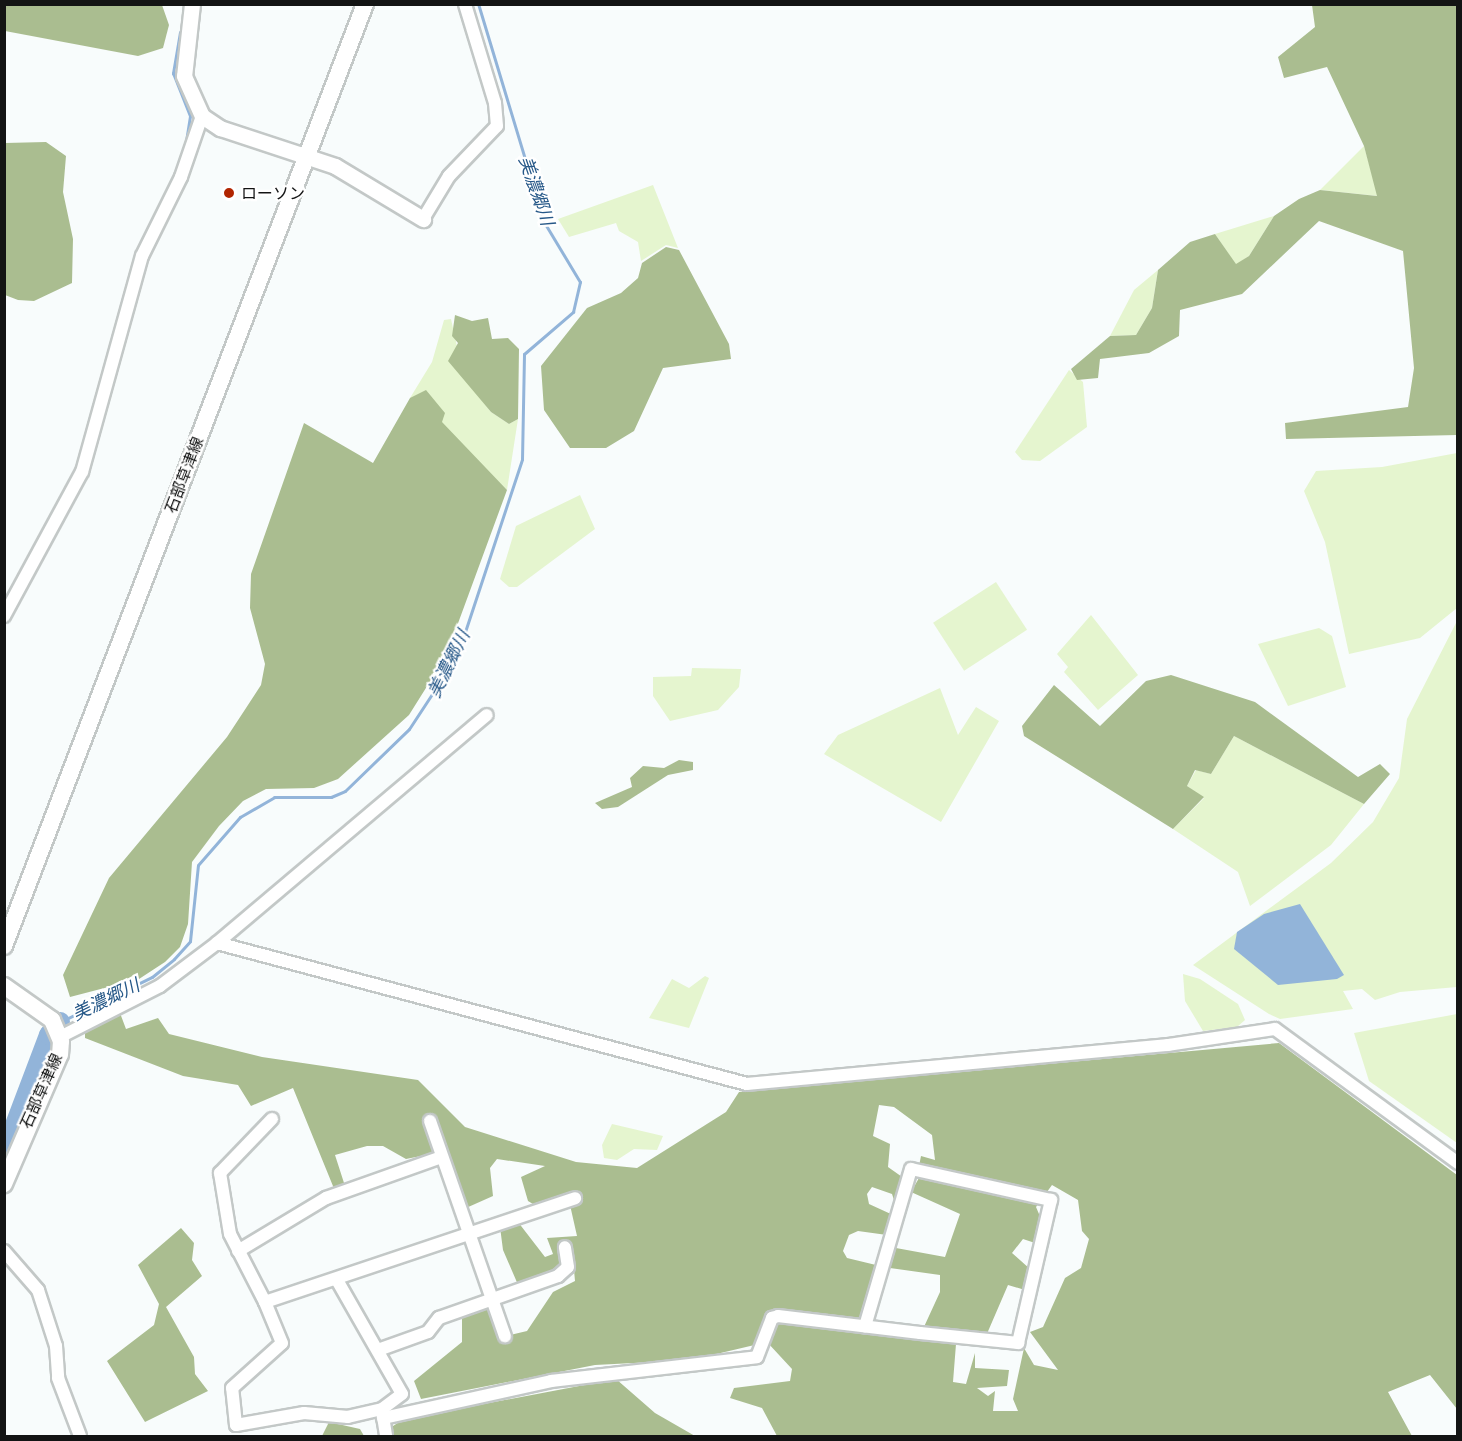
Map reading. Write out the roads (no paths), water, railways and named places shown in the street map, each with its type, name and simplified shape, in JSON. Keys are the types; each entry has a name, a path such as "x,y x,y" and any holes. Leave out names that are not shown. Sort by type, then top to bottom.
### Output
{"main road":[{"name":"石部草津線","path":"4,946 365,4"},
{"name":"石部草津線","path":"4,986 48,1018 60,1036 60,1054 4,1184"}],"street":[{"path":"192,4 184,76 202,116 220,128 305,158 335,166 423,219 454,170 502,128 465,4"},
{"path":"4,616 82,472 97,434 142,256 181,177 202,116"},
{"path":"60,1036 160,986 217,944 487,715"},
{"path":"217,944 747,1084 1179,1044 1275,1029 1458,1163"},
{"path":"272,1119 220,1173 228,1227 265,1302 282,1343 232,1388 236,1425 304,1413 348,1418 411,1411 551,1381 757,1357 772,1318 778,1316 866,1326 1018,1343 1052,1200 911,1169 866,1326"},
{"path":"430,1121 505,1336"},
{"path":"238,1251 326,1198 442,1157"},
{"path":"265,1302 337,1280 575,1198"},
{"path":"378,1350 428,1332 440,1318 566,1272 565,1247"},
{"path":"4,1251 38,1290 56,1346 58,1378 80,1437"},
{"path":"337,1280 411,1411"},
{"path":"382,1413 402,1394"},
{"path":"382,1413 386,1437"}],"water":[{"path":"1300,904 1344,975 1337,979 1278,985 1234,949 1237,932 1264,914"}],"waterway":[{"name":"美濃郷川","path":"60,1022 152,977 174,959 190,941 198,865 240,817 274,797 331,797 345,791 409,729 457,656 522,459 524,354 573,312 580,282 544,222 478,4"},
{"path":"180,32 173,73 190,116 185,148"},
{"path":"142,243 165,196"},
{"name":"美濃郷川","path":"4,1154 49,1035 60,1022"}],"place":[{"name":"ローソン","path":"229,193"}]}
